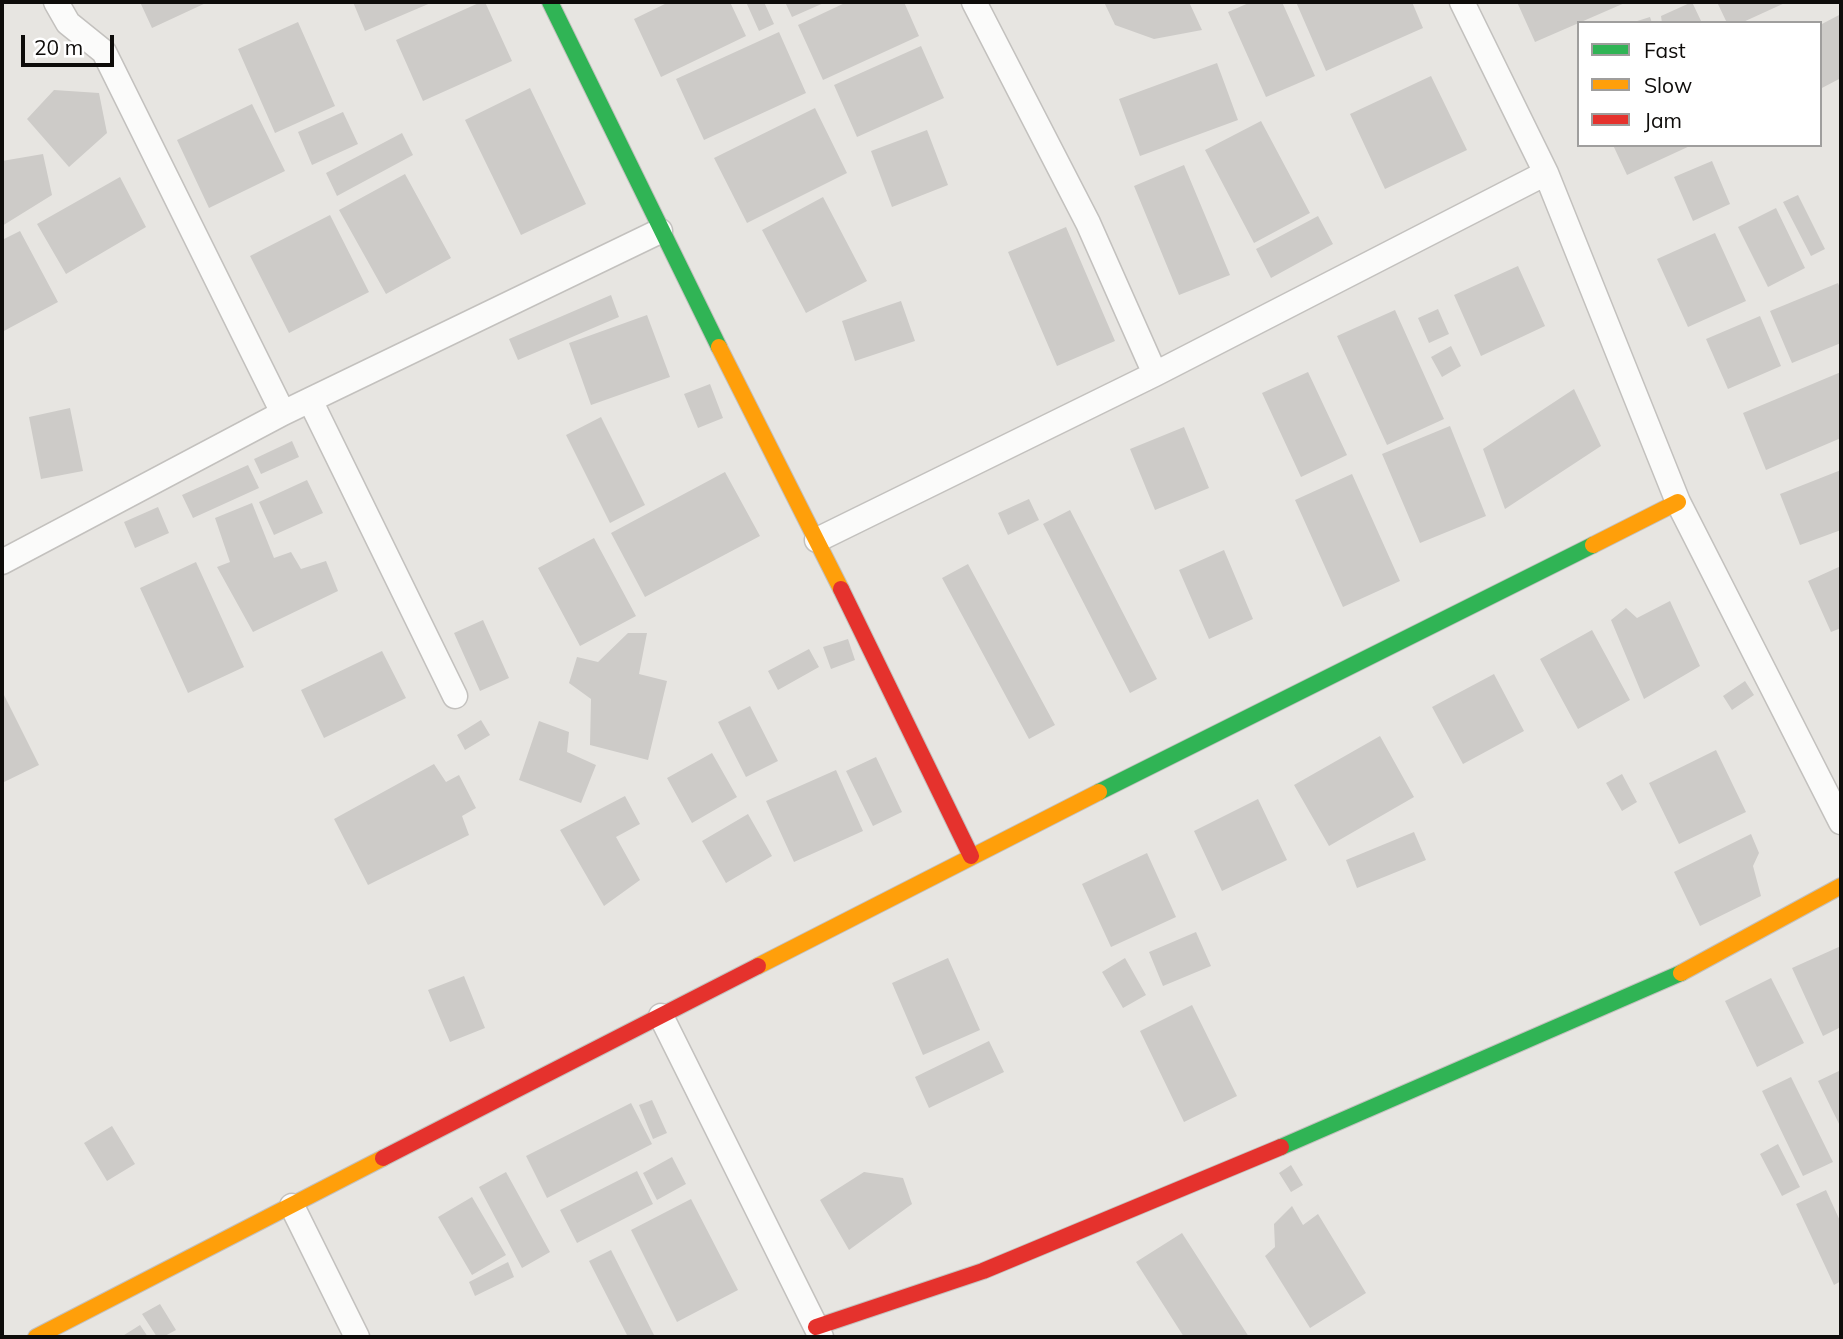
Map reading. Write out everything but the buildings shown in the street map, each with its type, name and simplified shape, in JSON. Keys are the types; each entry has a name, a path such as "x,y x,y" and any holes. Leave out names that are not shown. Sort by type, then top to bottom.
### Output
{"street":[{"path":"56,2 68,23 104,52 283,413"},
{"path":"550,2 660,231 817,540 971,856"},
{"path":"974,2 1088,223 1155,374"},
{"path":"1462,2 1546,173 1678,502 1841,822"},
{"path":"817,540 1155,374 1546,173"},
{"path":"2,562 283,413 660,231"},
{"path":"310,400 455,696"},
{"path":"36,1337 971,856 1678,502"},
{"path":"661,1016 818,1332 983,1271 1125,1214 1646,991 1841,886"},
{"path":"292,1206 357,1337"}],"traffic: fast":[{"path":"550,2 719,347"},
{"path":"1099,792 1593,545"},
{"path":"1281,1147 1681,973"}],"traffic: slow":[{"path":"719,347 841,589"},
{"path":"1593,545 1678,502"},
{"path":"758,966 1099,792"},
{"path":"1681,973 1841,886"},
{"path":"36,1337 383,1158"}],"traffic: jam":[{"path":"841,589 971,856"},
{"path":"383,1158 758,966"},
{"path":"816,1327 983,1271 1281,1147"}]}
